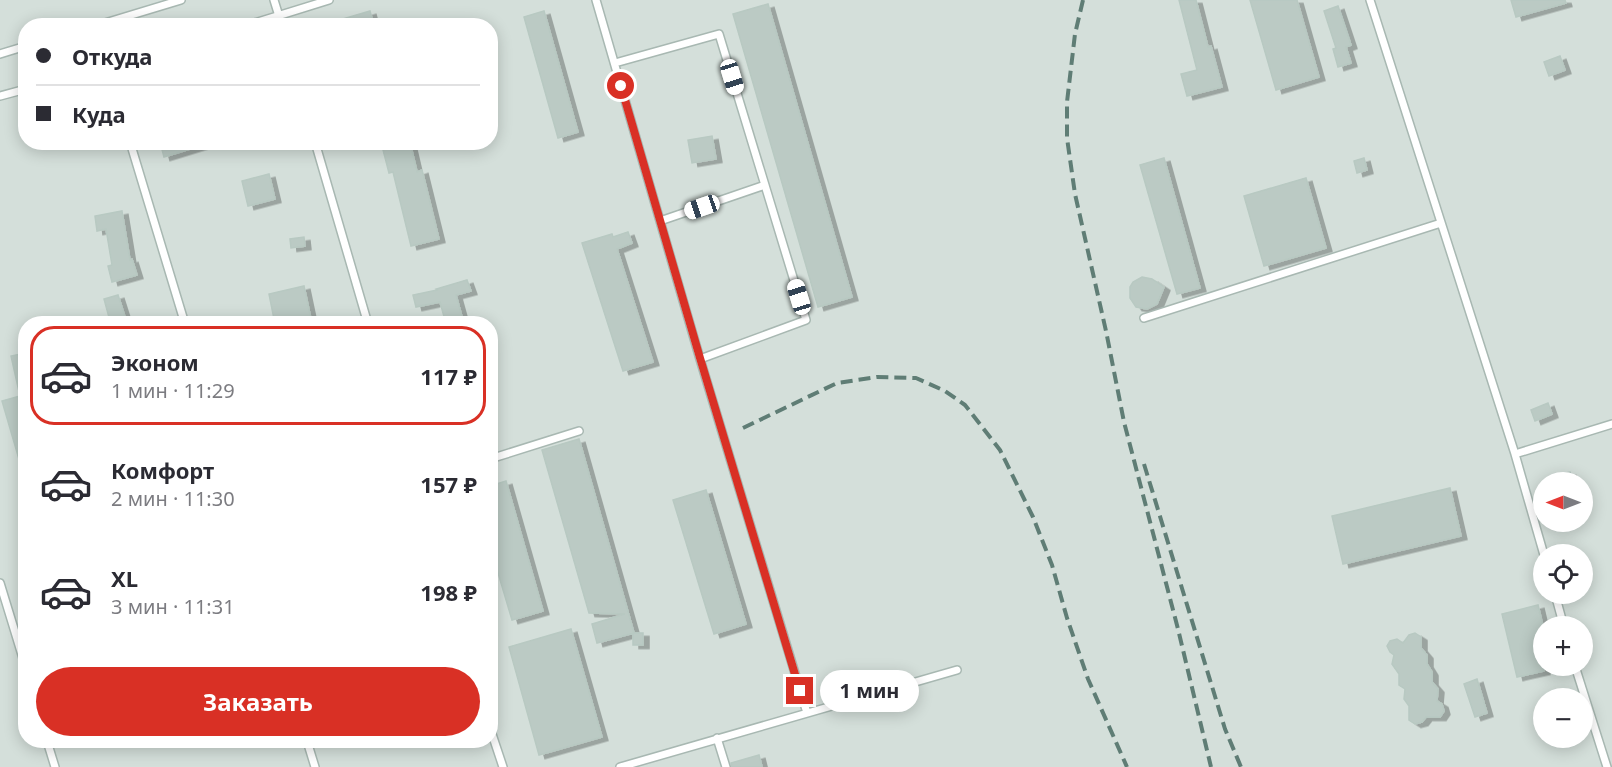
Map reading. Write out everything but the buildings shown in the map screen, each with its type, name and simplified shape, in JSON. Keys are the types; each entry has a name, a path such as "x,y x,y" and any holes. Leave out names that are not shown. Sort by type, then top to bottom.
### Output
{"lane":[{"path":"121,18 181,0"},
{"path":"274,0 279,16"},
{"path":"272,18 329,0"},
{"path":"596,0 700,358 807,713"},
{"path":"1370,0 1515,454 1541,544"},
{"path":"615,63 719,34 806,320 700,358"},
{"path":"0,54 18,48"},
{"path":"0,96 18,91"},
{"path":"132,150 183,316"},
{"path":"317,150 366,316"},
{"path":"660,221 765,185"},
{"path":"1144,318 1442,223"},
{"path":"1515,454 1612,424"},
{"path":"498,456 579,431"},
{"path":"0,583 18,642"},
{"path":"620,767 957,670"},
{"path":"1578,676 1607,767"},
{"path":"717,738 726,767"},
{"path":"49,748 55,767"},
{"path":"309,748 315,767"},
{"path":"496,748 502,767"}],"shaded area":[{"path":"0,0 1612,0 1612,767 0,767"}],"railway":[{"path":"1083,0 1075,34 1067,102 1067,138 1075,194 1124,422 1211,767"},
{"path":"743,428 837,383 877,377 916,378 945,391 965,405 1000,450 1033,517 1052,565 1088,679 1127,767"},
{"path":"1144,464 1225,729 1241,767"}],"route":[{"path":"621,86 800,691"}]}
